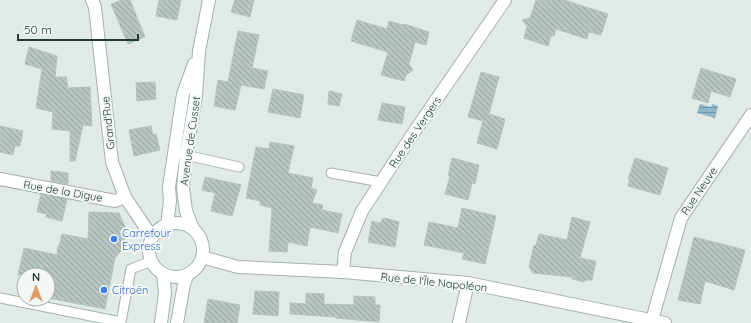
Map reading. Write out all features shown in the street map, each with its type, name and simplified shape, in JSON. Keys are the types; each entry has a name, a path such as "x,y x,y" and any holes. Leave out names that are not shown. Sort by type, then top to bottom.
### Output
{"street":[{"name":"Grand'Rue","path":"92,0 95,7 112,162 125,197 152,237"},
{"name":"Avenue de Cusset","path":"193,229 186,211 183,188 186,155 196,96 199,51 208,0"},
{"name":"Rue des Vergers","path":"343,272 345,252 362,211 504,0"},
{"name":"Avenue de Cusset","path":"166,225 170,202 168,187 183,94 199,51"},
{"name":"Rue Neuve","path":"652,320 681,218 751,115"},
{"name":"Rue de la Digue","path":"0,180 115,201 125,197"},
{"path":"177,323 184,284 188,274 199,264 203,249 202,242 198,235 187,225 166,225 152,237 149,245 149,253 152,261 156,268 163,274 179,276 188,274"},
{"name":"Rue de l'Île Napoléon","path":"202,257 238,267 343,272 468,283 665,323"},
{"path":"160,323 165,293 163,274"},
{"path":"459,323 468,283"}],"lane":[{"path":"174,153 239,167"},
{"path":"330,173 381,182"},
{"path":"0,298 121,323 131,269 152,261"}],"water":[{"path":"700,104 711,107 712,104 718,106 715,118 697,113"}],"building":[{"path":"122,0 130,0 145,37 128,44 111,4"},
{"path":"159,0 181,0 177,20 156,16"},
{"path":"235,0 254,0 250,17 231,12"},
{"path":"536,0 564,0 608,14 601,35 589,32 587,39 556,29 554,36 551,36 548,46 524,38 527,26 522,20 530,18"},
{"path":"357,20 387,29 389,21 429,32 426,45 415,42 409,64 413,70 406,75 404,81 381,75 388,52 351,41"},
{"path":"238,31 259,35 252,68 268,71 264,89 241,85 235,110 214,106 218,80 228,82"},
{"path":"29,47 57,56 55,77 66,77 68,88 90,87 92,126 83,125 75,161 70,161 70,131 52,129 53,112 36,108 42,69 25,64"},
{"path":"701,68 736,79 730,97 711,91 708,103 692,98"},
{"path":"481,72 499,77 489,114 505,119 497,149 477,143 483,121 468,117"},
{"path":"155,82 156,99 137,101 136,83"},
{"path":"273,89 304,95 300,118 268,112"},
{"path":"329,91 342,94 339,106 328,104"},
{"path":"382,103 405,107 402,124 378,120"},
{"path":"0,126 23,131 20,146 15,146 13,155 0,152"},
{"path":"151,126 153,135 156,134 160,150 134,156 129,130"},
{"path":"270,142 294,146 288,173 313,178 311,188 317,190 312,203 323,205 322,210 342,214 338,233 310,227 307,246 288,242 287,252 269,251 272,208 260,205 260,201 246,198 256,147 269,149"},
{"path":"452,158 479,165 475,184 472,183 468,200 445,194 450,176 448,176"},
{"path":"635,158 668,168 660,195 628,186 630,179 628,179"},
{"path":"51,171 68,173 68,184 51,181"},
{"path":"205,177 241,185 232,216 211,211 215,193 202,190"},
{"path":"41,194 67,199 62,221 46,217 47,214 37,212"},
{"path":"462,208 496,216 485,264 462,259 464,253 424,245 429,222 458,228"},
{"path":"89,212 119,213 126,229 124,247 115,258 105,309 56,300 56,267 20,267 24,248 57,255 62,234 88,239"},
{"path":"572,217 590,222 580,258 596,261 592,280 585,280 584,282 572,279 572,277 533,273 529,267 534,245 536,246 539,234 567,240"},
{"path":"385,218 399,222 395,247 368,242 372,221 381,223 382,219"},
{"path":"694,237 745,250 734,290 705,281 700,304 678,300"},
{"path":"255,291 279,292 278,316 253,314"},
{"path":"306,293 324,294 324,304 354,305 354,296 375,297 375,305 380,305 379,322 290,314 290,303 306,304"},
{"path":"208,299 240,305 237,323 204,323"}],"place":[{"name":"Carrefour Express","path":"114,239"},
{"name":"Citroën","path":"104,290"}]}
